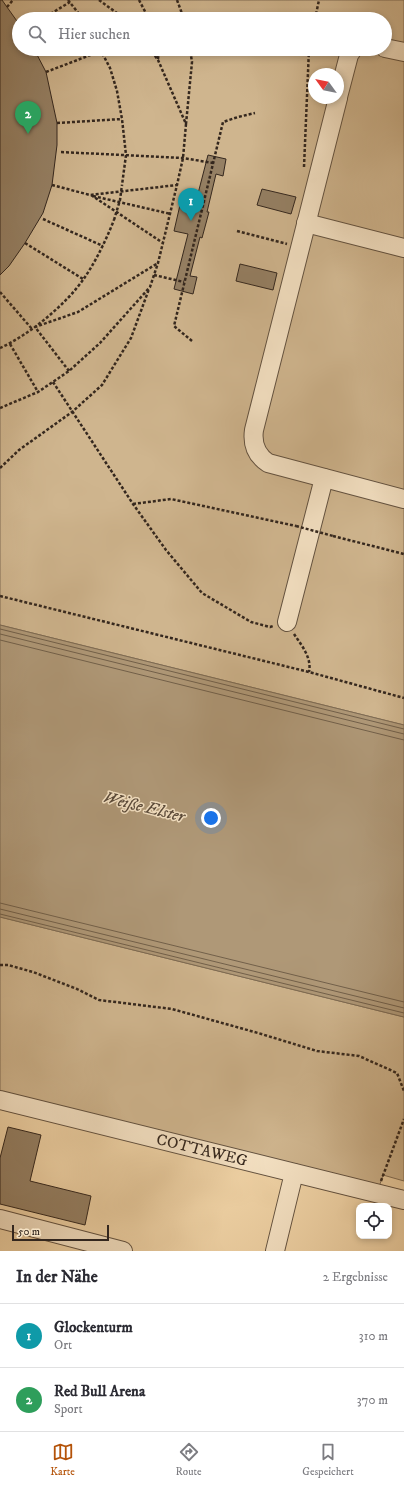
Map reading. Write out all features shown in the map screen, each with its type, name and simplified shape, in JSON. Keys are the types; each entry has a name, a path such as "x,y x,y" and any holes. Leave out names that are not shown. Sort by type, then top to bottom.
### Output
{"street":[{"path":"392,49 404,52"},
{"path":"344,75 349,56"},
{"path":"336,104 253,438 256,452 268,463 404,499"},
{"path":"306,223 404,248"},
{"path":"287,622 324,478"},
{"name":"COTTAWEG","path":"0,1100 404,1200"},
{"path":"275,1251 294,1173"},
{"path":"0,1221 123,1251"}],"path":[{"path":"7,7 13,0"},
{"path":"99,0 115,12"},
{"path":"139,0 145,12"},
{"path":"177,0 181,12"},
{"path":"316,12 319,0"},
{"path":"52,12 69,1 78,12"},
{"path":"46,72 87,56"},
{"path":"0,348 10,344 35,327 63,302 83,279 103,246 114,220 120,200 126,155 117,91 110,68 103,56"},
{"path":"155,56 186,124"},
{"path":"158,56 158,60"},
{"path":"0,468 19,450 72,412 102,385 131,338 158,263 171,214 183,158 192,62 191,56"},
{"path":"303,171 309,56"},
{"path":"192,341 174,326 223,122 238,116 255,113"},
{"path":"57,123 122,119"},
{"path":"61,152 183,158 213,163"},
{"path":"52,185 171,214"},
{"path":"90,195 177,185"},
{"path":"90,195 163,243"},
{"path":"43,219 103,246"},
{"path":"237,231 292,245"},
{"path":"26,244 83,279"},
{"path":"35,327 78,312 158,263"},
{"path":"154,275 184,282"},
{"path":"0,408 38,392 69,371 100,343 150,286"},
{"path":"0,292 32,329"},
{"path":"35,327 69,371"},
{"path":"10,344 38,392"},
{"path":"53,382 133,504 166,550 202,593 251,622 270,627 287,622 306,653 311,665 309,672"},
{"path":"133,504 171,499 296,526 404,554"},
{"path":"0,596 309,672 404,698"},
{"path":"0,965 8,965 33,972 78,989 99,1000 172,1009 317,1051 359,1056 397,1073 404,1091"},
{"path":"376,1193 404,1119"}],"shaded area":[{"path":"0,0 404,0 404,725 0,625"},
{"path":"0,917 404,1017 404,1181 383,1175 377,1193 0,1099"}],"water":[{"name":"Weiße Elster","path":"0,625 404,725 404,1017 0,917"}],"building":[{"path":"0,0 2,0 12,14 12,56 38,56 46,72 57,123 57,145 52,185 43,213 25,243 9,266 0,275"},
{"path":"208,155 226,159 223,176 216,174 207,212 209,212 202,238 200,237 190,276 197,277 193,294 174,289 188,234 174,231 180,205 194,209"},
{"path":"262,189 296,197 291,214 257,205"},
{"path":"240,264 277,273 273,290 236,281"},
{"path":"8,1127 41,1135 30,1181 91,1196 85,1225 0,1204 0,1158"}],"place":[{"name":"Red Bull Arena","path":"28,134"},
{"name":"Glockenturm","path":"191,221"}]}
